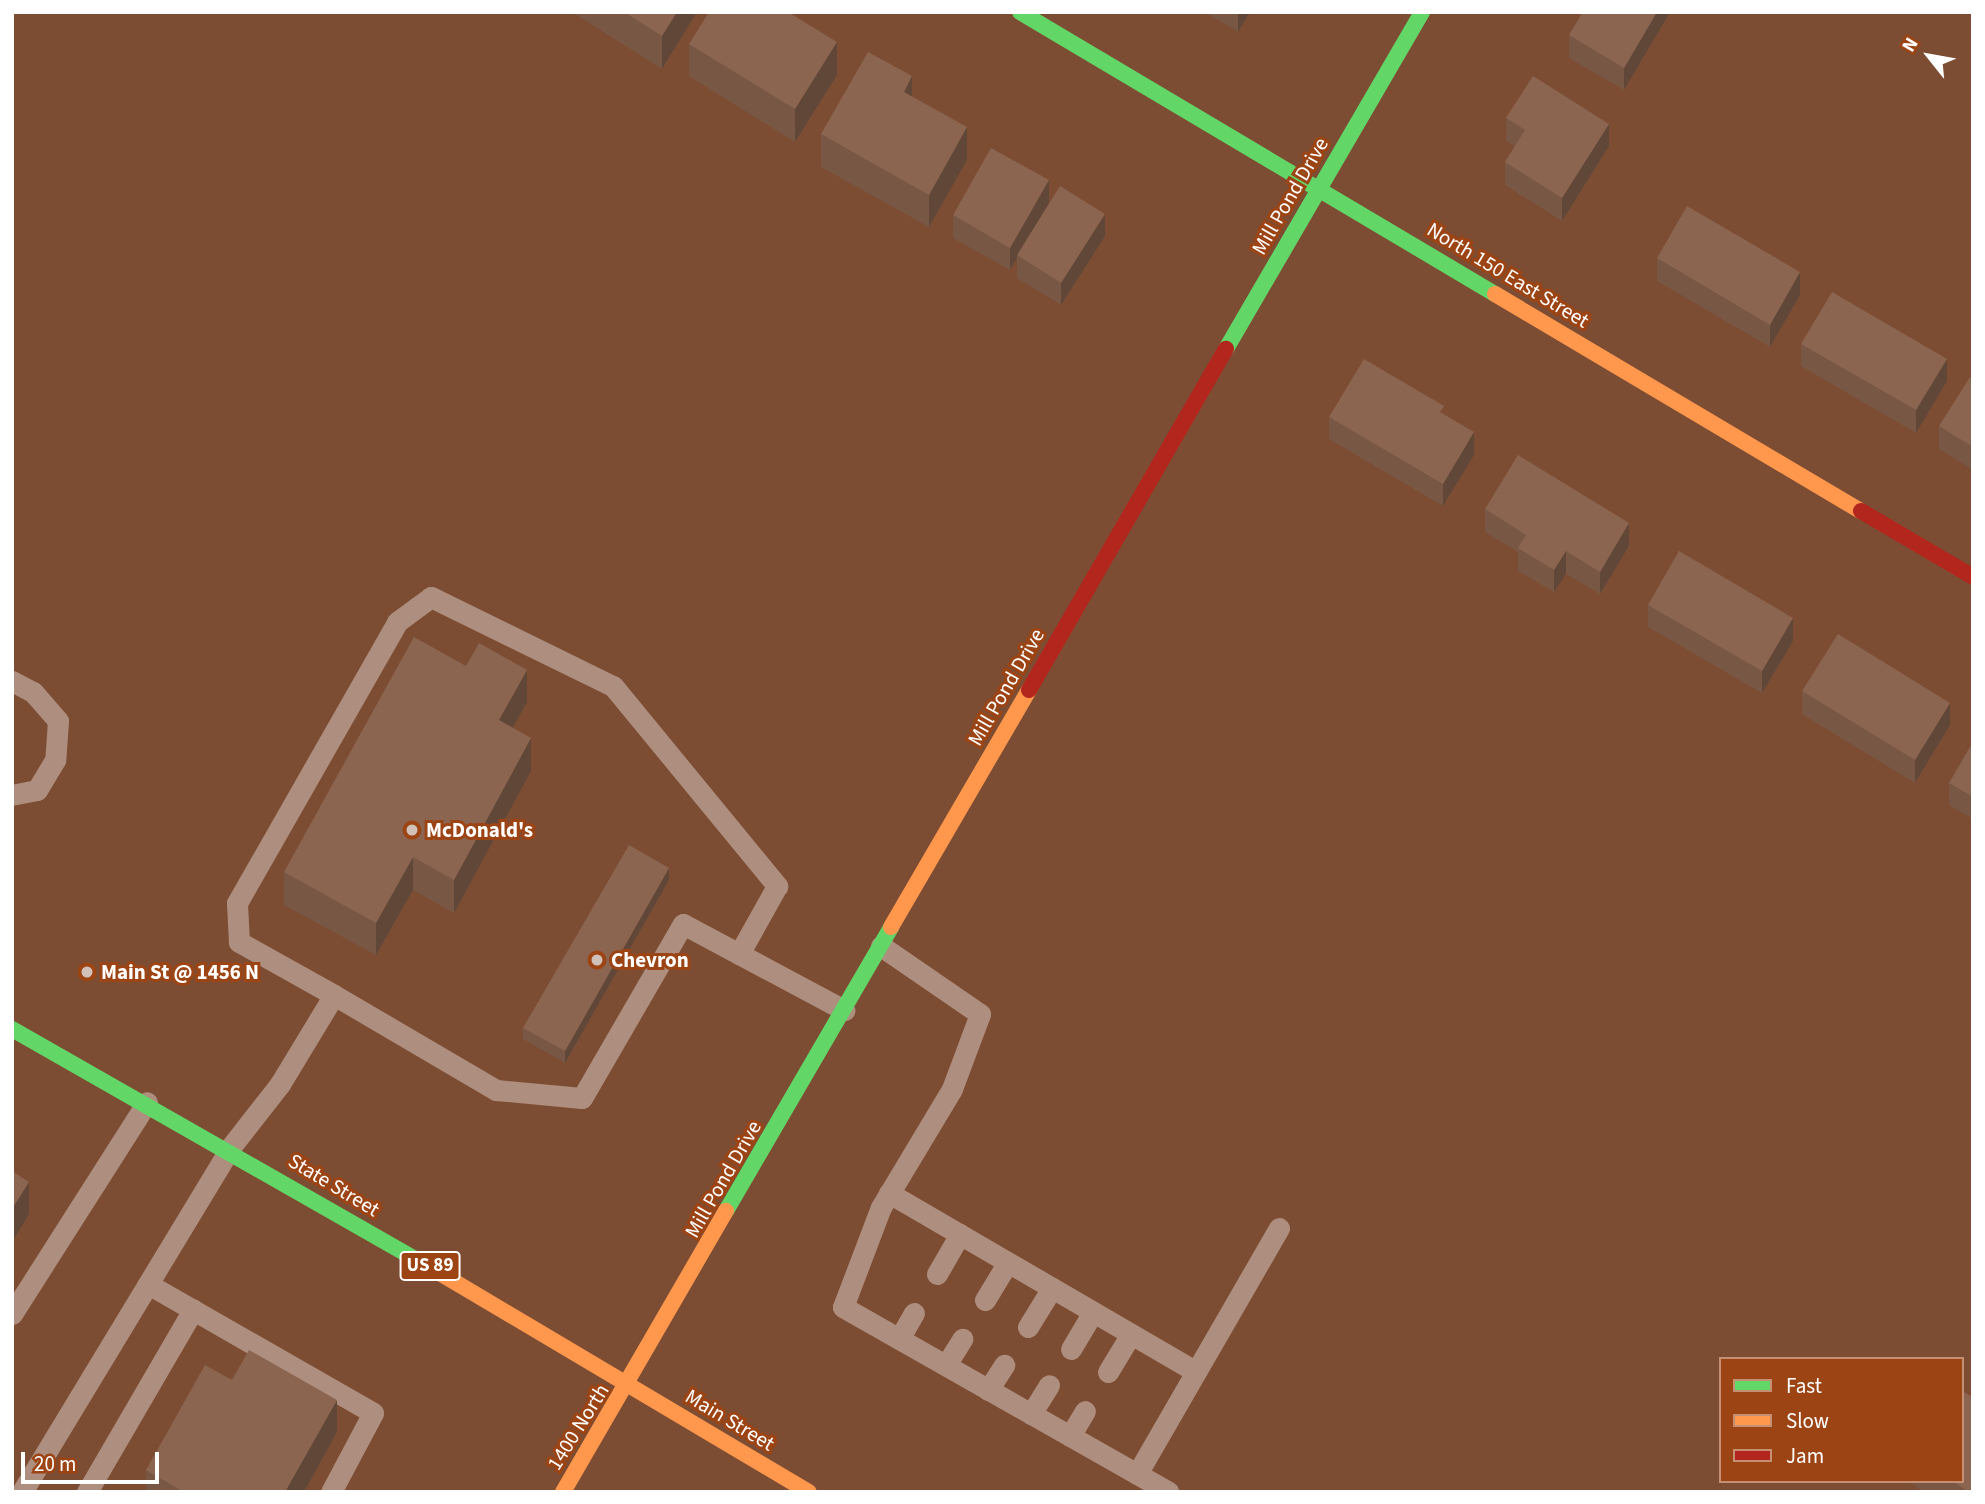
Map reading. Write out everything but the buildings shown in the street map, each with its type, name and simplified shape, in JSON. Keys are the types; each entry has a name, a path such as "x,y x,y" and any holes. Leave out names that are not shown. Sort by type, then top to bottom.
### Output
{"main road":[{"name":"North 150 East Street","path":"1020,12 1319,186 1973,577"},
{"name":"Mill Pond Drive","path":"630,1384 1319,186 1422,12"},
{"name":"State Street","path":"12,1029 230,1148 630,1384"},
{"name":"1400 North","path":"563,1492 630,1384"},
{"name":"Main Street","path":"630,1384 810,1492"}],"lane":[{"path":"739,954 778,886 613,686 431,597 397,622 237,903 239,942 496,1090 582,1098 683,924 739,954 845,1010"},
{"path":"12,681 33,692 58,721 55,760 37,790 12,794"},
{"path":"881,946 980,1014 952,1088 889,1193 844,1307 1168,1492"},
{"path":"22,1492 230,1148 280,1084 334,995"},
{"path":"12,1314 147,1102"},
{"path":"889,1193 1196,1372"},
{"path":"1138,1474 1279,1228"},
{"path":"937,1274 960,1234"},
{"path":"985,1300 1008,1262"},
{"path":"148,1284 373,1413 331,1492"},
{"path":"1028,1327 1052,1288"},
{"path":"87,1492 193,1310"},
{"path":"1071,1349 1093,1312"},
{"path":"899,1339 914,1313"},
{"path":"1108,1372 1131,1334"},
{"path":"946,1365 962,1339"},
{"path":"988,1390 1004,1365"},
{"path":"1031,1414 1048,1385"},
{"path":"1070,1436 1085,1411"}],"traffic: fast":[{"path":"1020,12 1495,294"},
{"path":"1226,349 1422,12"},
{"path":"726,1211 891,927"},
{"path":"12,1029 428,1266"}],"traffic: slow":[{"path":"1495,294 1861,511"},
{"path":"891,927 1029,690"},
{"path":"563,1492 726,1211"},
{"path":"428,1266 809,1492"}],"traffic: jam":[{"path":"1029,690 1226,349"},
{"path":"1861,511 1973,577"}],"place":[{"name":"McDonald's","path":"412,830"},
{"name":"Chevron","path":"597,960"},
{"name":"Main St @ 1456 N","path":"87,972"}]}
